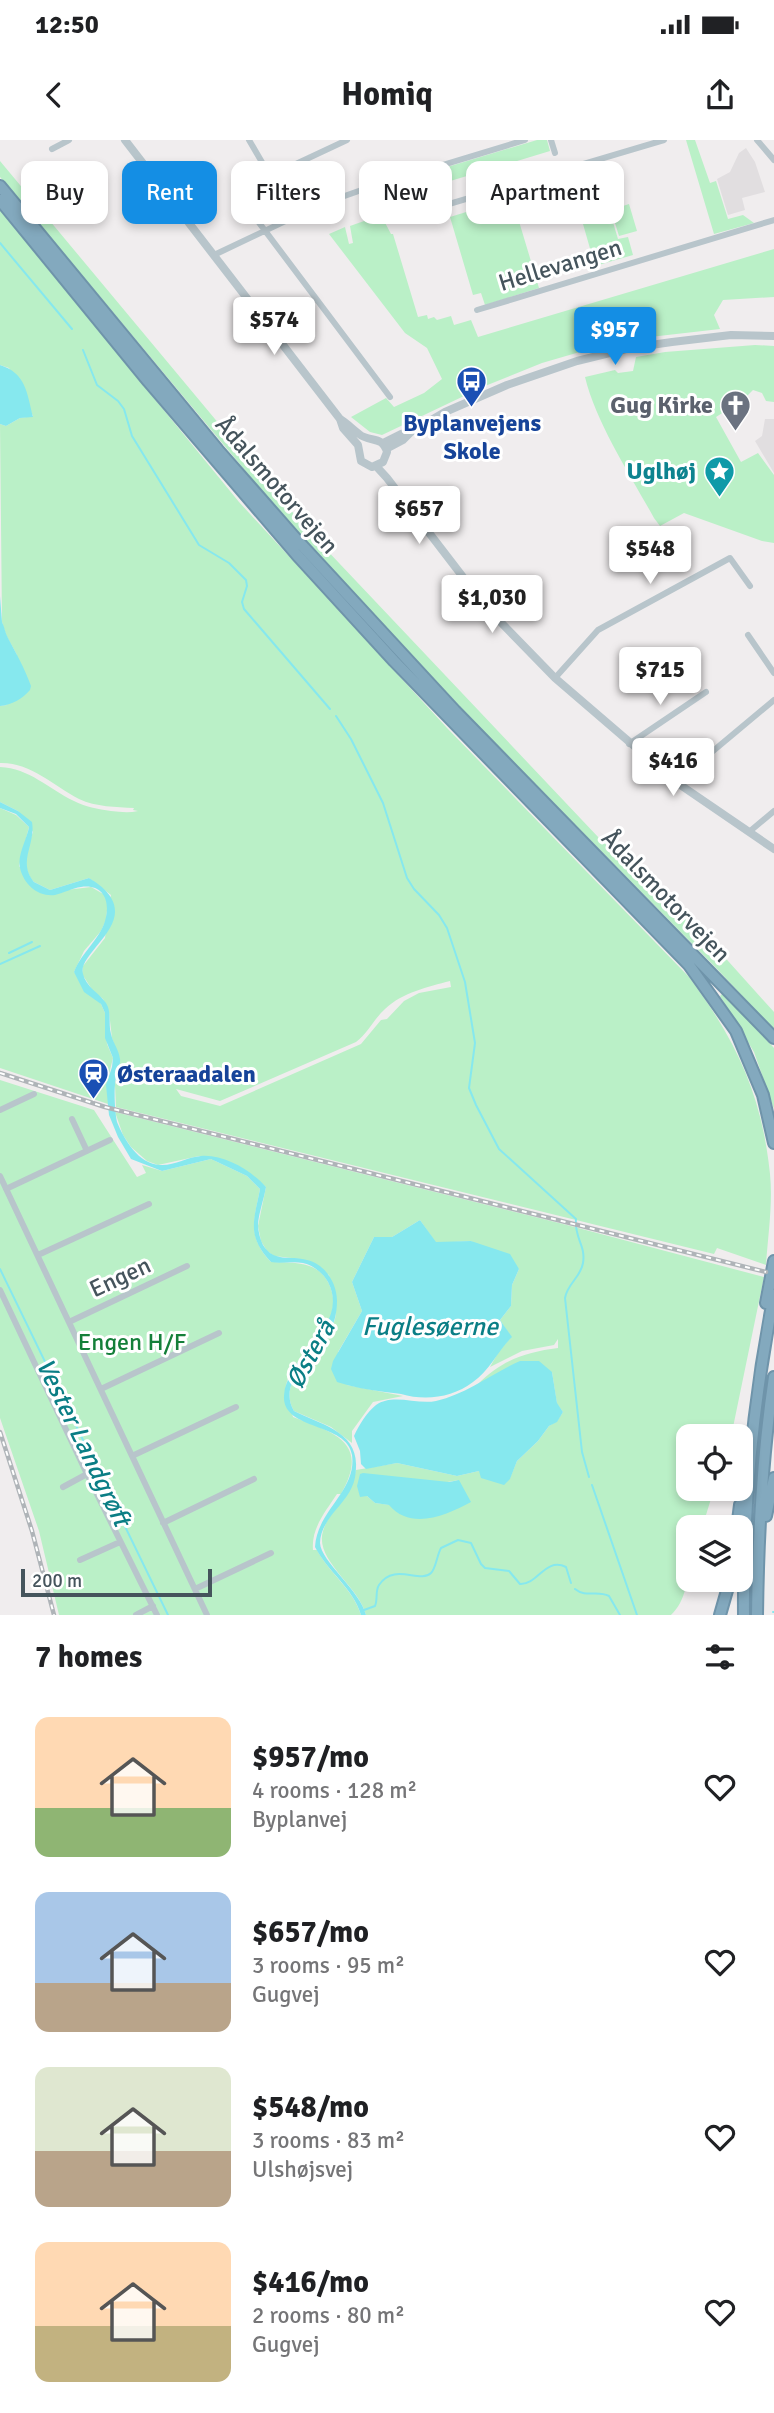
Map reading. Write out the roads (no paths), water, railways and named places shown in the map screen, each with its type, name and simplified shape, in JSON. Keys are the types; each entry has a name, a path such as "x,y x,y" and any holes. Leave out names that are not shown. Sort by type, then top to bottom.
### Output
{"highway":[{"name":"Ådalsmotorvejen","path":"0,186 218,450 316,561 455,711 774,1038"},
{"name":"Ådalsmotorvejen","path":"0,200 148,381 298,555 394,661 689,965 736,1031 763,1095 774,1143"},
{"path":"753,1424 760,1340 774,1261"},
{"path":"753,1424 774,1295"},
{"path":"757,1615 762,1467 774,1377"},
{"path":"757,1615 767,1506 774,1478"},
{"path":"744,1615 747,1501"},
{"path":"720,1615 727,1592"}],"street":[{"path":"125,140 340,419 360,436 377,439 385,446"},
{"path":"249,140 261,161"},
{"path":"302,161 347,140"},
{"path":"452,162 525,140"},
{"path":"551,140 555,153"},
{"path":"452,204 664,140"},
{"path":"757,140 774,160"},
{"path":"52,149 63,141"},
{"path":"214,255 319,205 359,192"},
{"name":"Hellevangen","path":"477,310 774,220"},
{"path":"259,224 390,397"},
{"path":"774,336 731,335 629,348 540,373 506,385 439,415 411,432 401,434 385,446 380,464 387,478 485,607 555,678 676,782 774,849"},
{"path":"340,419 358,445 361,461 368,466 380,464"},
{"path":"359,450 362,443 370,439"},
{"path":"555,678 598,630 730,558 750,586"},
{"path":"748,635 774,673"},
{"path":"629,744 705,692"},
{"path":"676,782 774,700"},
{"path":"749,832 774,811"},
{"path":"0,1110 34,1094"},
{"path":"72,1119 87,1151"},
{"path":"0,1196 110,1140"},
{"name":"Engen","path":"0,1176 207,1615"},
{"path":"38,1255 149,1204"},
{"name":"Engen","path":"69,1322 187,1266"},
{"path":"0,1290 157,1615"},
{"path":"101,1389 219,1333"},
{"path":"132,1456 236,1407"},
{"path":"63,1487 87,1474"},
{"path":"163,1523 254,1479"},
{"path":"80,1560 120,1542"},
{"path":"195,1589 271,1553"},
{"path":"136,1615 153,1606"}],"water":[{"path":"0,365 15,373 24,385 33,417 20,418 6,426 0,424"},
{"path":"0,596 2,622 31,686 20,699 0,706"},
{"name":"Østerå","path":"0,802 32,822 27,867 34,882 50,890 89,878 107,892 114,906 114,919 108,932 90,954 83,974 109,1010 111,1034 120,1059 115,1089 116,1118 128,1143 152,1164 165,1165 210,1156 228,1161 253,1175 266,1187 258,1224 261,1240 267,1251 277,1256 313,1262 329,1275 332,1281 337,1301 333,1324 327,1337 293,1380 290,1400 294,1411 344,1437 355,1455 356,1473 352,1488 327,1522 320,1543 327,1559 356,1596 366,1615 361,1615 352,1596 315,1547 322,1522 349,1479 352,1455 348,1444 328,1431 293,1415 286,1407 284,1396 287,1381 325,1327 331,1313 333,1298 328,1282 310,1266 299,1262 271,1262 263,1253 254,1227 260,1189 247,1176 211,1159 162,1171 131,1159 109,1115 106,1085 113,1058 105,1038 105,1013 101,1004 84,992 74,972 104,925 107,910 105,898 99,890 88,887 55,895 43,894 33,889 25,880 19,863 29,827 16,814 0,808"},
{"name":"Fuglesøerne","path":"420,1220 436,1242 471,1241 510,1254 519,1269 512,1285 511,1306 500,1320 512,1337 479,1377 447,1395 419,1397 337,1382 331,1369 333,1361 362,1311 352,1282 374,1237 392,1237"},
{"name":"Fuglesøerne","path":"520,1361 539,1361 552,1372 557,1403 563,1412 557,1422 549,1426 517,1461 510,1479 504,1485 481,1478 479,1471 457,1476 397,1463 366,1469 361,1464 360,1451 354,1436 369,1411 376,1405 390,1400 429,1402 447,1398"},
{"path":"360,1474 449,1482 459,1480 471,1502 440,1516 418,1519 408,1517 389,1505 375,1503 367,1496 360,1497 357,1486"}],"waterway":[{"path":"0,243 72,329"},
{"path":"83,350 97,385 124,409 132,436 199,545 229,563 246,580 242,602 244,609 330,709"},
{"path":"336,716 351,739 383,803 407,878 447,928 465,982 475,1043 469,1088 476,1105 499,1149 576,1219 583,1263 565,1298 582,1452 589,1477"},
{"path":"9,953 32,942"},
{"path":"0,964 40,946"},
{"name":"Vester Landgrøft","path":"0,1269 168,1615"},
{"path":"592,1485 637,1615"},
{"path":"364,1610 375,1606 378,1587 385,1578 399,1574 426,1576 433,1571 441,1548 458,1540 471,1543 485,1568 509,1571 520,1584 532,1580 547,1568 559,1565 566,1567 571,1583"},
{"path":"575,1589 583,1593 609,1596 620,1615"}],"railway":[{"path":"0,1073 105,1107 766,1272"},
{"path":"0,1432 32,1531 54,1615"}],"place":[{"name":"Byplanvejens Skole","path":"472,408"},
{"name":"Gug Kirke","path":"736,432"},
{"name":"Uglhøj","path":"719,498"},
{"name":"Østeraadalen","path":"94,1101"}],"park label":[{"name":"Engen H/F","path":"132,1342"}]}
